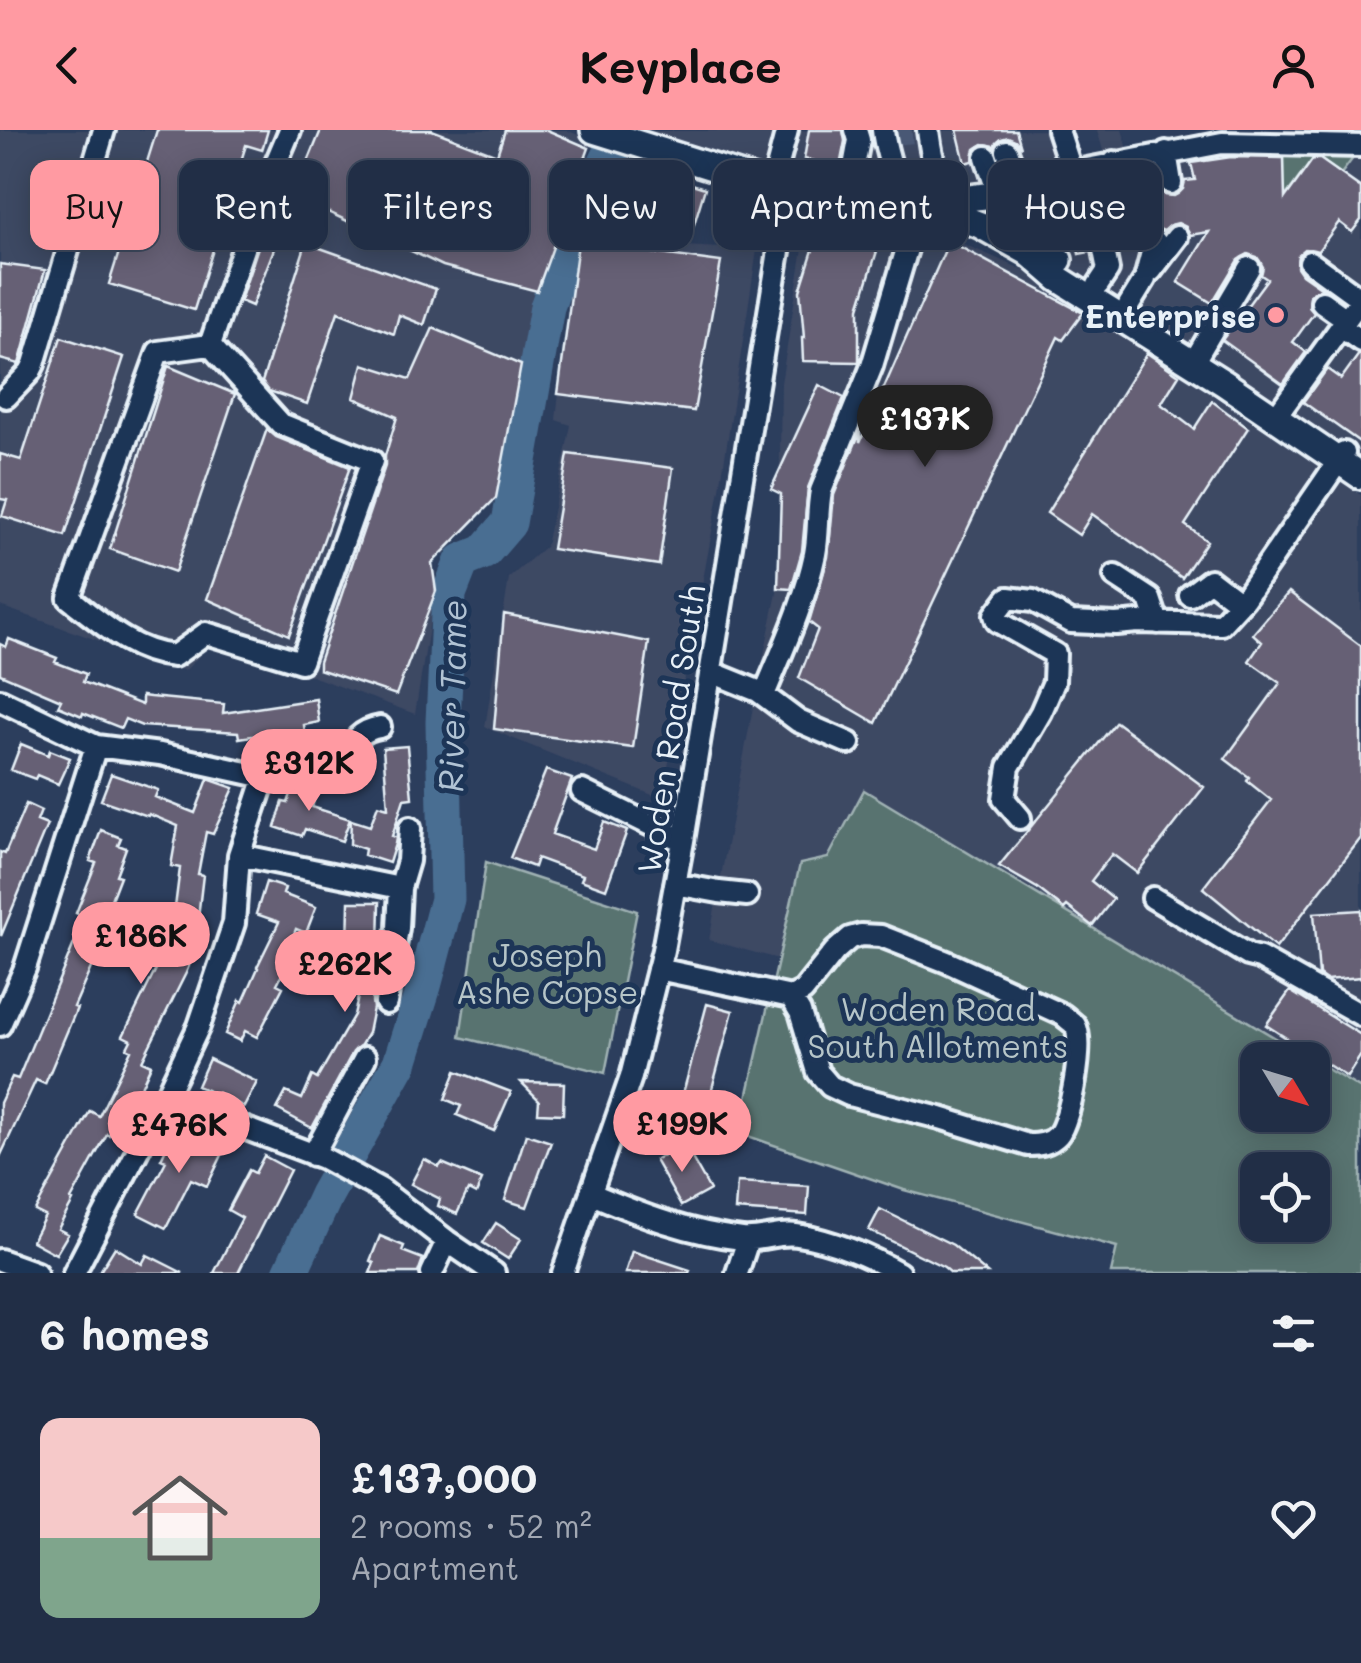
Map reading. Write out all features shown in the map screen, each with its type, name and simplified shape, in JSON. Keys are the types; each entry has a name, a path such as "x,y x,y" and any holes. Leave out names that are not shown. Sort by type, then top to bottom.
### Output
{"main road":[{"path":"594,130 645,135 722,160"},
{"path":"1024,250 1059,279 1196,357"},
{"path":"1047,250 1348,460 1361,476"}],"street":[{"path":"6,397 34,364 104,130"},
{"path":"210,344 258,205 290,130"},
{"name":"Woden Road South","path":"787,130 787,160"},
{"path":"855,160 859,140 856,130"},
{"path":"1058,130 1071,160"},
{"path":"924,132 931,160"},
{"path":"886,134 889,160"},
{"path":"1162,169 1197,159 1222,143 1253,150 1293,136 1361,146"},
{"path":"1003,194 989,156 1003,194"},
{"path":"1128,304 1178,237"},
{"name":"Woden Road South","path":"564,1273 631,1077 658,969 683,840 776,250"},
{"path":"764,695 810,573 821,491 872,366 907,250"},
{"path":"1098,285 1108,270 1104,250"},
{"path":"1145,280 1153,250"},
{"path":"1310,262 1355,309 1361,342"},
{"path":"1196,357 1249,268"},
{"path":"1322,302 1355,309"},
{"path":"1278,413 1355,309"},
{"path":"210,344 282,424 372,461 302,662 206,633 174,656 153,654 115,634 69,598 158,352 210,344"},
{"path":"1020,818 1004,799 1009,768 1054,682 1055,654 997,621 996,615 1008,598 1033,601 1071,622 1222,624 1348,460"},
{"path":"1114,576 1150,599 1158,623"},
{"path":"1190,595 1210,580 1240,603"},
{"path":"710,672 764,695 798,721 849,743"},
{"path":"0,700 96,746 337,774 358,735 380,727"},
{"path":"0,1025 25,968 96,746"},
{"path":"74,1273 198,1026 234,923 239,855 269,767"},
{"path":"582,791 683,840"},
{"path":"386,1002 410,828"},
{"path":"239,855 400,888"},
{"path":"675,884 747,895"},
{"path":"1152,898 1361,1015"},
{"path":"658,969 791,997 803,991 835,951 861,934 881,936 947,962 1063,1015 1074,1025 1079,1040 1072,1094 1060,1133 1042,1144 1028,1145 849,1095 830,1086 818,1072 800,1012 791,997"},
{"path":"318,1157 364,1058"},
{"path":"165,1098 318,1157 380,1190 494,1273"},
{"path":"592,1194 692,1230 748,1240 794,1234 841,1247 899,1273"},
{"path":"736,1273 748,1240"},
{"path":"432,1273 447,1241"},
{"path":"0,1260 36,1273"}],"shaded area":[{"path":"0,130 566,130 593,141 586,160 549,160 549,250 554,250 534,305 496,498 432,563 434,596 415,714 214,640 185,671 0,606"},
{"path":"1071,130 1079,160 988,160 987,211 968,204 968,160 737,160 644,131"},
{"path":"1097,130 1122,130 1131,158 1222,142 1222,130 1361,130 1361,470 1072,278 1053,250 1162,250 1162,160 1106,160"},
{"path":"693,246 757,250 720,489 662,799 485,727 509,578 546,546 571,425 556,420 574,250 693,250"},
{"path":"968,246 1031,273 1361,495 1361,1089 1330,1070 1330,1042 1283,1042 865,790 828,858 800,865 778,959 709,940 778,588 781,383 803,250 968,250"}],"green space":[{"path":"1315,155 1353,158 1341,174 1315,156 1251,243 1284,191 1284,156"},
{"name":"Woden Road South Allotments","path":"864,790 1283,1042 1240,1042 1240,1132 1330,1132 1330,1070 1361,1089 1361,1273 1111,1273 1117,1247 904,1190 739,1133 800,864 828,858"},
{"name":"Joseph Ashe Copse","path":"486,862 637,911 605,1073 460,1037"}],"building":[{"path":"157,130 268,130 262,150 246,145 241,160 179,160 179,250 213,250 194,310 109,284 120,250 159,250 159,160 148,160"},
{"path":"321,130 432,130 497,155 505,130 547,130 589,148 585,160 549,160 552,250 537,291 443,266 409,250 529,250 529,160 348,160 348,221 328,212 328,160 309,160"},
{"path":"809,130 843,130 841,160 804,159"},
{"path":"957,130 1016,130 1021,147 1008,137 994,146 983,144 975,149 973,161 964,160"},
{"path":"1231,157 1284,158 1285,198 1313,159 1320,159 1361,188 1361,220 1352,232 1339,222 1318,251 1305,249 1298,255 1297,267 1302,274 1322,288 1310,295 1309,307 1314,313 1293,342 1306,352 1283,384 1222,340 1267,279 1261,275 1263,267 1257,257 1248,254 1238,260 1212,303 1178,282 1209,232 1190,235 1178,223 1162,230 1162,191 1174,196 1183,189 1185,181 1195,180 1191,163"},
{"path":"693,184 705,188 693,228"},
{"path":"257,250 274,250 252,306 240,301"},
{"path":"304,250 326,250 436,289 424,325 399,315 394,334 338,312 307,404 269,391 262,382"},
{"path":"577,250 631,250 721,262 694,411 558,394"},
{"path":"813,250 877,251 859,308 859,362 803,361 800,291"},
{"path":"945,250 966,250 1083,313 1063,340 1058,337 876,723 799,678 818,629 809,622 828,557 834,495 860,432 860,442"},
{"path":"0,264 45,270 19,364 0,359"},
{"path":"433,328 521,365 496,498 432,563 436,591 396,695 319,669 319,662 385,466 397,417 354,398 363,364 410,379"},
{"path":"61,337 124,357 65,536 2,516 7,500 0,499 0,454 21,460"},
{"path":"1147,353 1179,375 1161,404 1194,429 1212,401 1248,428 1185,525 1207,541 1182,578 1092,514 1079,535 1047,513"},
{"path":"1359,354 1361,443 1303,402 1327,369 1341,379"},
{"path":"168,366 235,394 175,572 110,549"},
{"path":"819,385 844,398 808,488 802,551 791,589 778,588 781,494 771,489"},
{"path":"267,429 276,437 350,467 289,635 207,599"},
{"path":"568,454 673,468 659,565 552,549"},
{"path":"1289,592 1361,646 1361,838 1276,948 1203,888 1271,800 1225,759 1280,683 1249,661 1262,642 1253,634"},
{"path":"504,614 649,642 633,748 494,729"},
{"path":"9,639 86,674 83,682 142,705 142,696 224,704 223,713 316,699 319,722 304,725 305,733 280,737 279,732 239,738 238,732 142,726 125,719 121,728 58,706 61,700 0,674 0,644 6,647"},
{"path":"1116,722 1204,787 1137,873 1112,854 1091,881 1113,899 1092,926 1067,906 1064,909 999,866"},
{"path":"21,744 48,755 50,750 70,758 58,784 11,770"},
{"path":"407,746 412,798 404,799 392,836 396,838 389,863 364,855 365,849 350,844 351,820 370,826 378,805 388,808 383,748"},
{"path":"546,770 572,779 552,834 594,849 604,822 627,831 606,889 581,880 583,875 537,858 534,867 510,858"},
{"path":"111,774 158,790 155,797 195,813 208,779 234,788 213,834 206,832 198,874 203,875 195,943 198,944 142,1061 151,1065 128,1116 121,1113 71,1200 58,1229 68,1234 56,1254 32,1241 45,1216 35,1211 90,1111 99,1116 131,1050 127,1048 131,1040 123,1036 171,939 180,868 171,866 178,826 101,800"},
{"path":"296,779 319,786 312,807 350,819 342,841 305,829 302,836 275,827"},
{"path":"26,804 41,811 37,821 47,825 1,936 0,852 5,854"},
{"path":"101,830 121,838 118,845 126,848 100,928 107,931 45,1084 36,1080 0,1157 0,1103 12,1077 18,1079 85,917 76,913 96,863 90,861"},
{"path":"266,882 285,888 283,894 316,907 306,933 296,929 286,955 291,957 277,984 283,987 257,1037 245,1031 240,1041 225,1034 279,922 256,914"},
{"path":"349,902 380,902 381,947 373,1008 368,1033 353,1052 312,1128 277,1109 286,1092 302,1099 312,1076 317,1079 354,1015 359,992 352,991 359,948 348,947"},
{"path":"1361,910 1361,977 1326,980 1319,975 1314,913"},
{"path":"1290,991 1361,1035 1361,1055 1347,1077 1330,1066 1330,1042 1292,1042 1266,1025"},
{"path":"707,1004 733,1011 704,1118 678,1112"},
{"path":"209,1059 257,1082 244,1107 197,1086"},
{"path":"456,1071 511,1092 494,1131 457,1115 461,1106 445,1099"},
{"path":"521,1082 564,1083 563,1114 538,1113 539,1100"},
{"path":"174,1131 224,1151 207,1186 191,1179 166,1228 138,1214 166,1161 161,1159"},
{"path":"526,1134 551,1142 527,1207 505,1200"},
{"path":"684,1144 710,1190 681,1206 655,1160"},
{"path":"264,1156 290,1170 238,1273 214,1273 242,1218 228,1210 249,1170 255,1173"},
{"path":"424,1159 482,1180 476,1194 468,1190 457,1214 438,1206 440,1199 411,1184"},
{"path":"737,1182 809,1186 807,1215 735,1210"},
{"path":"880,1209 953,1245 987,1273 951,1273 869,1230"},
{"path":"496,1223 521,1239 508,1259 483,1243"},
{"path":"380,1236 423,1259 418,1273 370,1273 374,1263 370,1261"},
{"path":"115,1247 142,1264 147,1255 183,1273 99,1273"},
{"path":"632,1251 690,1270 689,1273 625,1273"}],"waterway":[{"name":"River Tame","path":"290,1273 326,1195 400,1063 424,986 447,899 443,722 449,594 462,561 484,552 509,523 547,307 583,210 622,130"}],"tunnel":[{"path":"892,135 916,133"}],"place":[{"name":"Enterprise","path":"1276,315"}]}
